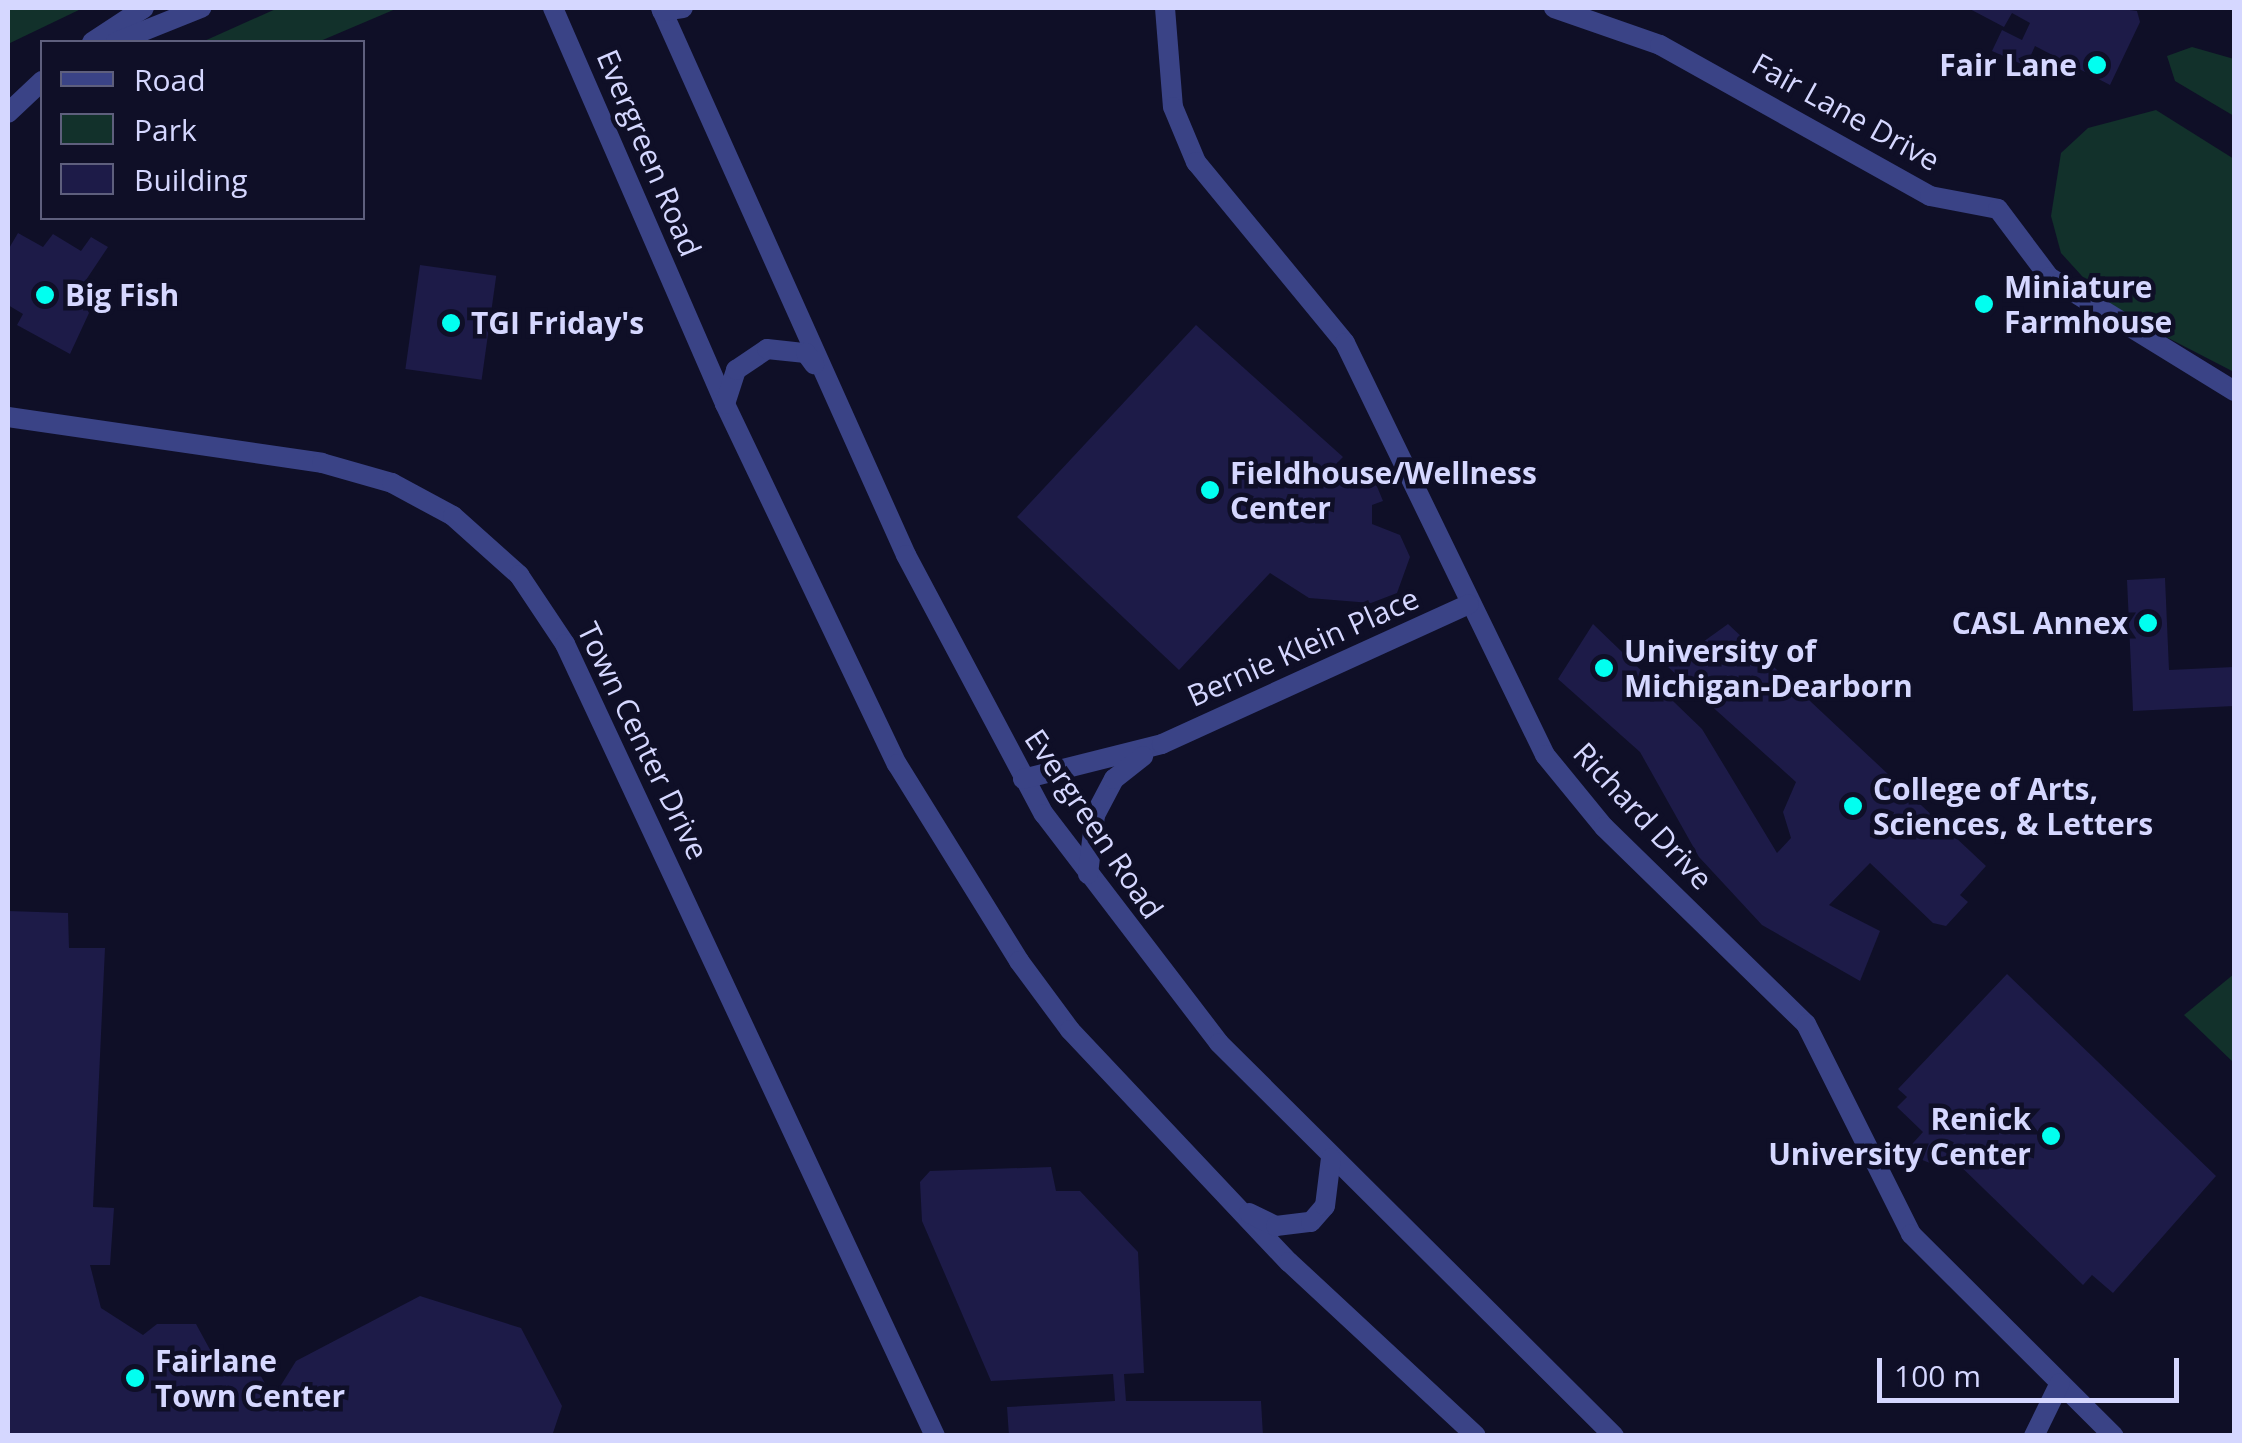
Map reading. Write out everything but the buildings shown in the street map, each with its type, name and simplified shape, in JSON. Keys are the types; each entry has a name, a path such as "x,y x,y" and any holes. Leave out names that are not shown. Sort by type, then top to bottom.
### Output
{"street":[{"path":"95,40 144,8"},
{"path":"121,40 201,8"},
{"name":"Richard Drive","path":"1166,8 1174,107 1196,162 1345,343 1469,604 1564,781 1806,1024 1911,1234 2114,1436"},
{"name":"Fair Lane Drive","path":"1554,8 1660,45 1930,196 1998,209 2049,277 2234,391"},
{"name":"Evergreen Road","path":"669,9 819,369 1022,779 1088,874 1219,1043 1614,1436"},
{"name":"Evergreen Road","path":"553,12 725,404 897,764 1018,962 1070,1030 1238,1208 1476,1436"},
{"path":"8,113 40,83"},
{"path":"725,404 736,370 767,348 806,353 819,369"},
{"name":"Town Center Drive","path":"8,417 322,463 392,483 453,516 519,575 564,644 935,1436"},
{"name":"Bernie Klein Place","path":"1022,779 1162,744 1469,604"},
{"name":"Bernie Klein Place","path":"1088,874 1096,815 1114,779 1162,744"},
{"path":"1238,1208 1276,1226 1311,1222 1324,1206 1331,1158"},
{"path":"2034,1436 2060,1383"}],"green space":[{"path":"8,8 83,8 8,44"},
{"path":"278,8 398,8 323,40 206,40"},
{"path":"2192,47 2234,59 2234,116 2175,81 2167,56"},
{"path":"2156,110 2234,159 2234,372 2112,309 2061,253 2051,216 2061,153 2088,128"},
{"path":"2234,974 2234,1063 2184,1015"}],"place":[{"name":"Fair Lane","path":"2097,65"},
{"name":"Big Fish","path":"45,295"},
{"name":"Miniature Farmhouse","path":"1984,304"},
{"name":"TGI Friday's","path":"451,323"},
{"name":"Fieldhouse/Wellness Center","path":"1210,490"},
{"name":"CASL Annex","path":"2148,623"},
{"name":"University of Michigan-Dearborn","path":"1604,668"},
{"name":"College of Arts, Sciences, & Letters","path":"1853,806"},
{"name":"Renick University Center","path":"2051,1136"},
{"name":"Fairlane Town Center","path":"135,1378"}]}
